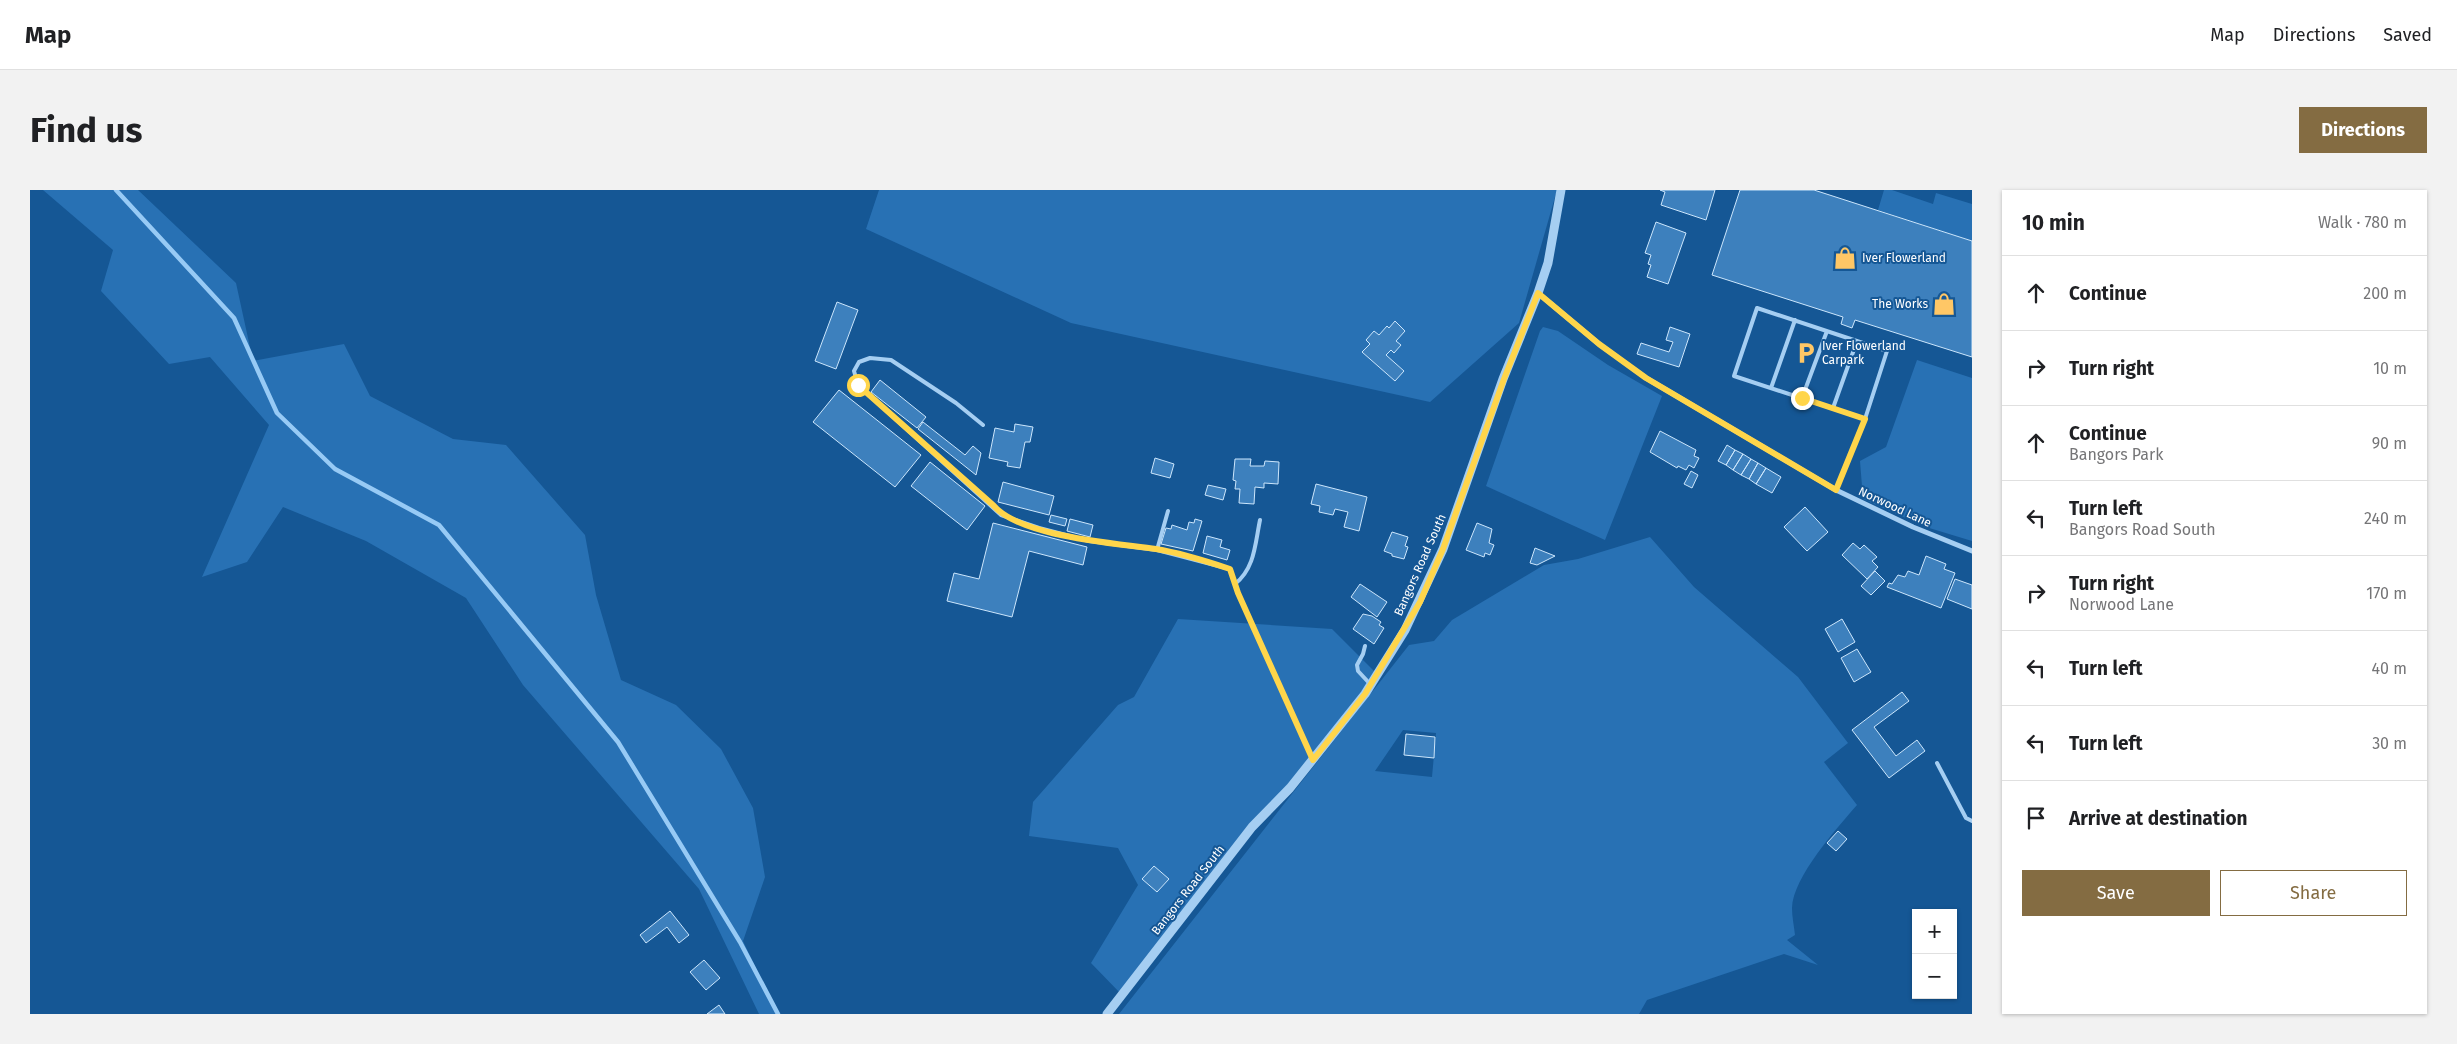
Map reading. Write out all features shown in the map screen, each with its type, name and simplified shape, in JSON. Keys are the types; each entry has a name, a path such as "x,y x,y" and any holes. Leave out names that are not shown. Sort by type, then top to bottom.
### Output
{"street":[{"name":"Bangors Road South","path":"1107,1014 1252,827 1290,788 1371,685 1420,602 1443,549 1504,379 1538,293 1548,262 1561,190"},
{"name":"Norwood Lane","path":"1538,293 1599,344 1646,378 1836,490 1913,527 1972,551"}],"lane":[{"path":"1836,490 1865,419 1887,351 1757,308 1734,376 1865,419"},
{"path":"1771,388 1795,320"},
{"path":"1802,398 1827,331"},
{"path":"1833,408 1857,341"},
{"path":"983,425 956,403 891,360 870,358 859,362 854,372 858,385 993,505 1001,515 1089,541 1157,550 1230,569 1238,593 1313,760"},
{"path":"1157,550 1168,511"},
{"path":"1235,584 1245,576 1250,567 1260,520"},
{"path":"1365,646 1364,654 1357,665 1358,672 1371,685"},
{"path":"1937,763 1966,818 1972,821"}],"shaded area":[{"path":"43,190 138,190 236,283 253,361 344,344 370,396 453,439 506,445 585,535 596,595 621,680 676,705 721,749 753,808 765,877 743,941 778,1014 759,1014 699,889 523,685 466,598 366,541 283,507 247,562 202,577 269,425 210,357 169,364 101,291 113,250"},
{"path":"879,190 1557,190 1519,323 1430,402 1071,323 866,229"},
{"path":"1884,190 1892,190 1933,204 1936,193 1972,204 1972,241 1878,210"},
{"path":"1543,327 1558,331 1608,365 1662,396 1605,540 1486,486"},
{"path":"1917,360 1972,378 1972,541 1926,527 1863,499 1860,461 1886,447"},
{"path":"1650,537 1694,587 1798,677 1848,743 1824,762 1857,805 1817,854 1800,882 1794,896 1792,908 1795,935 1787,940 1818,965 1784,954 1647,1000 1639,1014 1119,1014 1409,645 1434,641 1452,620 1544,565 1578,559","holes":["1403,730 1436,733 1432,777 1375,771"]},
{"path":"1178,619 1332,629 1377,674 1313,760 1252,827 1121,994 1091,963 1138,885 1118,848 1029,836 1033,802 1118,705 1134,697"}],"building":[{"path":"1660,190 1715,190 1706,220 1661,205 1665,192"},
{"name":"Iver Flowerland","path":"1740,190 1814,190 1972,241 1972,357 1855,320 1852,328 1841,324 1843,317 1712,275"},
{"path":"1656,222 1686,233 1668,284 1647,277 1651,265 1648,264 1651,255 1645,253"},
{"path":"837,302 858,310 836,369 815,361"},
{"path":"1395,321 1405,331 1396,341 1401,345 1394,353 1391,350 1386,355 1404,371 1395,381 1362,352 1370,344 1366,340 1374,331 1379,335 1387,326 1389,328"},
{"path":"1670,327 1690,334 1679,367 1637,354 1641,343 1669,352 1673,342 1666,340"},
{"path":"880,380 926,417 917,428 871,392"},
{"path":"839,390 921,455 895,487 813,422"},
{"path":"923,422 965,455 973,446 981,453 976,475 918,429"},
{"path":"1015,424 1033,427 1030,442 1025,442 1020,468 1007,466 1008,462 989,458 995,428 1014,432"},
{"path":"1660,431 1696,450 1694,456 1699,458 1694,468 1689,465 1686,470 1678,466 1677,468 1650,452"},
{"path":"1727,445 1735,450 1726,465 1718,461"},
{"path":"1735,450 1743,454 1733,470 1726,465"},
{"path":"1743,454 1751,459 1741,475 1733,470"},
{"path":"1155,458 1174,464 1170,478 1151,473"},
{"path":"1235,459 1251,459 1250,466 1264,466 1265,461 1279,462 1278,484 1264,483 1264,488 1255,487 1254,504 1239,503 1240,489 1235,489 1236,481 1233,480"},
{"path":"1751,459 1758,463 1749,479 1741,475"},
{"path":"930,462 985,506 967,530 911,486"},
{"path":"1758,463 1766,468 1756,484 1749,479"},
{"path":"1766,468 1781,477 1772,493 1756,484"},
{"path":"1691,471 1698,475 1692,488 1684,484"},
{"path":"1003,482 1054,496 1049,515 998,502"},
{"path":"1316,484 1367,497 1359,531 1344,527 1348,512 1335,509 1333,515 1319,512 1320,506 1311,504"},
{"path":"1208,485 1226,489 1223,500 1205,495"},
{"path":"1805,507 1828,532 1807,551 1784,527"},
{"path":"1051,515 1067,519 1065,526 1049,522"},
{"path":"1070,519 1093,525 1090,537 1067,531"},
{"path":"1195,519 1202,521 1193,551 1161,544 1166,528 1171,529 1172,525 1187,530 1189,522 1194,523"},
{"path":"993,523 1087,547 1083,565 1029,551 1012,617 947,601 954,573 979,579"},
{"path":"1477,523 1492,529 1489,543 1494,545 1490,555 1485,553 1484,557 1466,550"},
{"path":"1392,532 1408,537 1405,546 1408,547 1404,559 1392,556 1392,554 1384,551"},
{"path":"1207,536 1222,540 1220,547 1230,550 1227,560 1203,553"},
{"path":"1853,543 1860,549 1864,545 1877,557 1872,561 1878,567 1867,579 1842,555"},
{"path":"1535,548 1555,556 1537,565 1530,563"},
{"path":"1926,556 1946,564 1944,569 1955,573 1941,608 1887,587 1889,583 1892,584 1898,575 1905,577 1908,571 1919,575"},
{"path":"1875,571 1885,581 1871,595 1861,586"},
{"path":"1955,579 1972,585 1972,609 1947,599"},
{"path":"1360,584 1387,602 1377,617 1351,597"},
{"path":"1363,614 1372,616 1381,622 1379,625 1384,628 1374,644 1353,629"},
{"path":"1842,619 1855,642 1838,652 1825,629"},
{"path":"1857,649 1871,672 1854,682 1841,658"},
{"path":"1902,692 1909,701 1874,727 1896,756 1917,740 1925,751 1889,778 1852,730"},
{"path":"1406,734 1435,737 1434,758 1404,755"},
{"path":"1838,831 1847,839 1836,851 1827,843"},
{"path":"1154,866 1169,879 1157,892 1142,879"},
{"path":"670,911 689,935 679,943 667,927 646,943 640,935"},
{"path":"704,960 720,978 706,990 690,972"},
{"path":"719,1005 725,1014 707,1014"}],"waterway":[{"path":"116,190 234,318 277,413 335,469 439,525 618,742 740,942 778,1014"}],"place":[{"name":"Iver Flowerland","path":"1845,258"},
{"name":"The Works","path":"1944,304"},
{"name":"Iver Flowerland Carpark","path":"1806,353"}],"route":[{"path":"858,385 993,505 1001,515 1089,541 1157,550 1230,569 1238,593 1313,760 1365,694 1420,602 1443,549 1504,379 1538,293 1599,344 1646,378 1836,490 1865,419 1802,398"}]}
